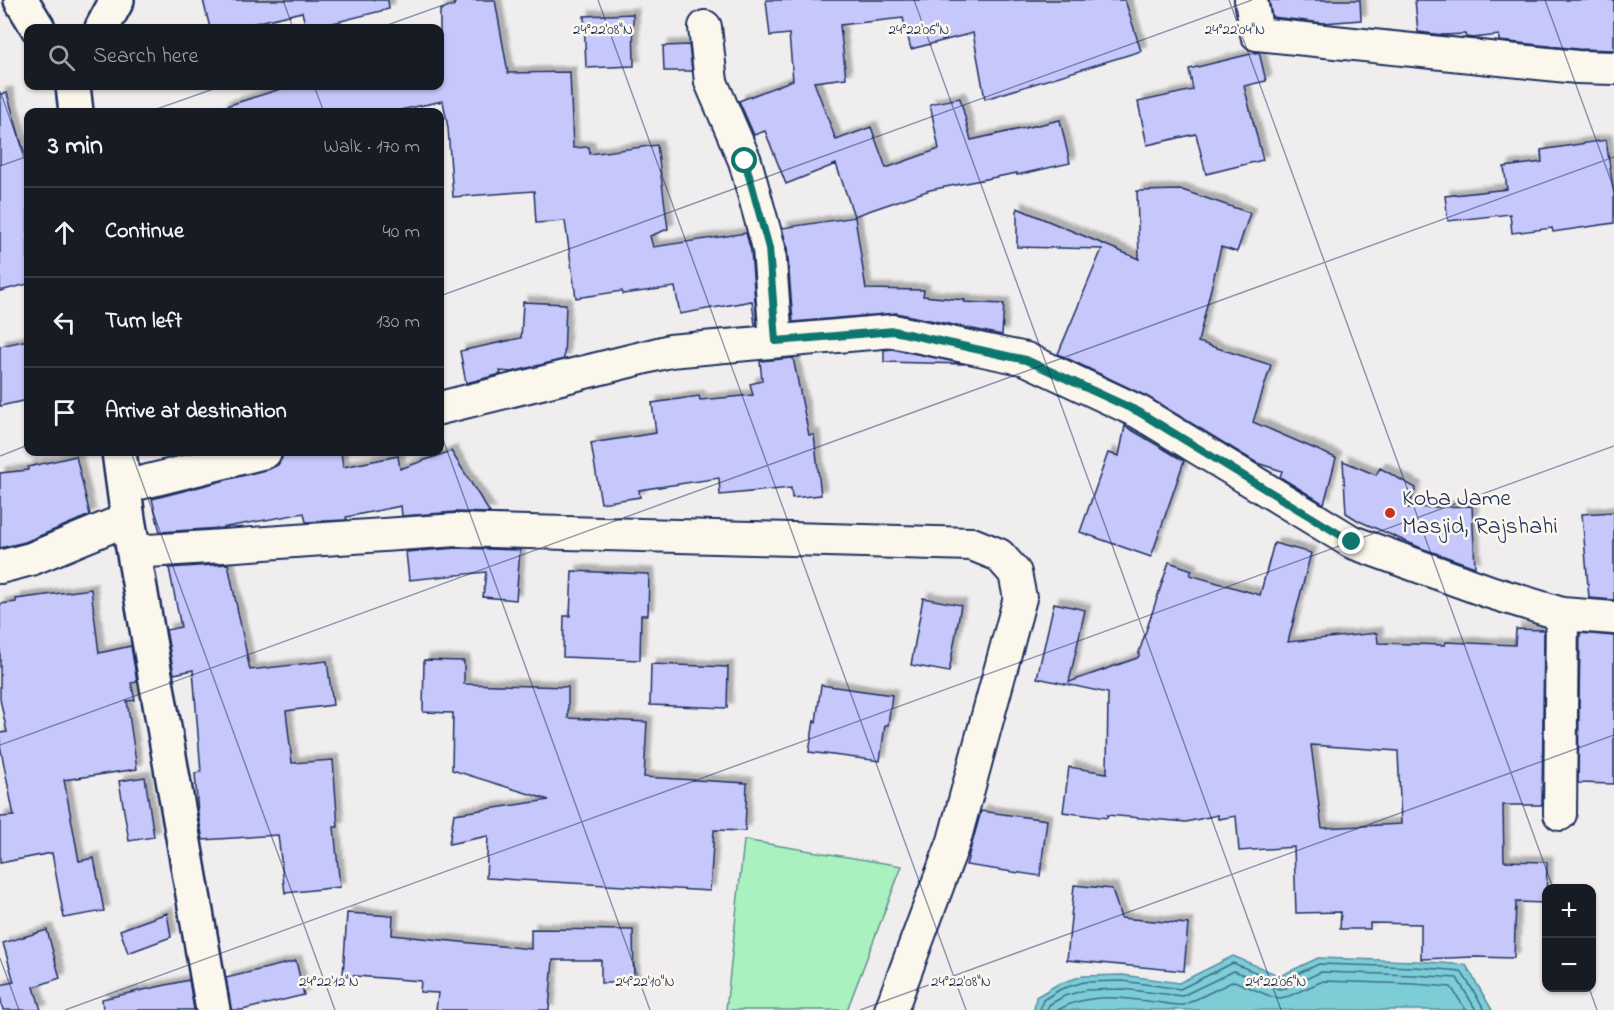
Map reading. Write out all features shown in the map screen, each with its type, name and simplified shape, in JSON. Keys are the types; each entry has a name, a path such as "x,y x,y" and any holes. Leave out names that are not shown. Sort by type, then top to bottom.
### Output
{"street":[{"path":"21,0 36,24"},
{"path":"104,24 117,0"},
{"path":"1251,0 1257,34 1577,67 1614,68"},
{"path":"705,27 711,82 745,161 769,248 776,341"},
{"path":"73,90 76,108"},
{"path":"444,407 670,351 894,331 1026,360 1139,412 1352,542 1490,592 1562,614 1614,618"},
{"path":"120,456 128,519 213,1010"},
{"path":"124,487 249,456"},
{"path":"0,567 31,559 128,519"},
{"path":"134,552 457,530 972,544 999,555 1015,573 1020,598 954,841 891,1010"},
{"path":"1560,814 1562,614"}],"green space":[{"path":"744,840 902,866 847,1010 726,1010"}],"water":[{"path":"1233,956 1280,976 1318,958 1466,965 1492,1010 1034,1010 1036,997 1058,984 1083,976 1123,975 1179,983"}],"building":[{"path":"203,0 388,0 389,9 329,24 305,24 302,12 251,24 209,24"},
{"path":"454,0 495,0 508,73 570,72 573,148 589,147 590,154 657,145 668,229 650,236 653,247 746,233 751,251 757,325 755,325 752,301 680,314 675,287 623,294 622,291 576,298 565,221 536,223 534,191 453,197 448,128 443,101 410,108 223,108 277,90 444,90 444,24 440,24 440,10 454,6"},
{"path":"766,0 1125,0 1141,51 985,99 973,33 911,49 903,18 840,25 846,78 814,82 836,140 871,127 886,168 939,149 930,104 960,98 971,140 1060,120 1070,163 930,190 854,216 836,164 786,184 765,131 754,135 739,101 793,80 789,34 770,36"},
{"path":"1269,0 1360,0 1361,20 1323,23 1272,17"},
{"path":"1415,0 1614,0 1614,50 1578,49 1499,41 1499,35 1473,38 1466,37 1465,34 1443,35 1418,32"},
{"path":"633,14 634,66 586,68 584,16"},
{"path":"689,45 692,71 664,71 663,46"},
{"path":"1259,52 1266,81 1244,86 1263,160 1206,174 1196,134 1147,145 1138,102 1193,90 1189,69"},
{"path":"7,93 24,152 24,285 0,291 0,94"},
{"path":"1606,140 1614,195 1614,223 1553,232 1552,228 1512,233 1510,214 1448,221 1445,196 1507,189 1504,167 1542,162 1541,150"},
{"path":"1182,190 1250,213 1237,252 1221,247 1198,342 1271,365 1253,422 1336,458 1324,504 1280,477 1282,471 1257,463 1148,397 1058,354 1102,249 1017,247 1017,208 1139,259 1137,191"},
{"path":"855,217 866,289 924,290 923,296 965,300 964,302 1004,304 1002,335 896,313 793,322 787,247 782,228"},
{"path":"523,302 566,304 564,359 512,372 500,371 501,374 466,383 460,351 521,338"},
{"path":"24,341 24,401 0,406 0,346"},
{"path":"892,349 965,364 884,362 884,350"},
{"path":"793,358 809,435 814,435 821,495 792,498 791,488 720,495 719,478 639,490 640,497 601,503 591,443 656,433 652,403 699,396 700,400 753,395 750,384 762,381 760,361"},
{"path":"1125,426 1184,461 1151,557 1080,532 1108,453 1119,456"},
{"path":"451,451 490,513 456,512 402,516 401,506 346,517 345,520 306,522 304,513 221,528 160,532 152,499 269,469 278,465 282,456 342,456 343,467 398,456 400,469 437,456 444,456 444,453"},
{"path":"76,456 90,515 25,542 0,548 0,473 28,470 28,467"},
{"path":"1343,461 1376,475 1380,468 1416,488 1408,508 1472,506 1475,567 1421,548 1346,513"},
{"path":"1614,512 1614,600 1589,598 1582,514"},
{"path":"1274,543 1311,553 1288,642 1377,633 1378,643 1445,645 1446,642 1515,645 1516,629 1544,630 1542,805 1503,805 1504,861 1547,862 1546,884 1542,884 1542,903 1516,902 1514,958 1421,959 1421,924 1370,923 1370,929 1340,929 1341,912 1296,913 1294,847 1239,851 1236,816 1218,819 1218,815 1186,822 1107,815 1107,818 1063,812 1069,767 1107,773 1108,693 1037,678 1054,603 1085,610 1069,682 1137,658 1169,562 1192,570 1190,575 1260,595","holes":["1311,745 1398,751 1401,824 1322,828"]},
{"path":"457,548 520,550 516,600 483,597 486,572 409,580 406,552"},
{"path":"228,564 250,670 327,661 333,705 286,711 292,763 333,760 338,827 334,827 340,887 285,893 278,835 203,840 198,814 195,773 201,772 193,670 174,674 166,630 181,627 169,568"},
{"path":"572,571 649,574 648,615 641,615 640,660 563,657 564,616 570,616"},
{"path":"91,589 99,653 131,646 137,682 131,683 135,700 127,701 137,769 64,780 79,861 94,858 104,911 64,918 52,853 0,863 0,817 14,816 0,745 0,733 7,732 0,699 0,604 16,602 16,599"},
{"path":"923,598 961,605 949,672 911,665"},
{"path":"1580,633 1614,636 1614,784 1578,783"},
{"path":"424,660 464,661 464,684 568,687 568,718 647,722 644,777 747,783 745,831 714,830 710,891 486,878 488,836 449,844 454,814 549,800 452,770 453,713 423,712"},
{"path":"651,664 728,667 727,708 650,705"},
{"path":"821,685 892,695 880,761 809,752"},
{"path":"145,777 154,837 129,841 119,781"},
{"path":"981,811 1047,820 1040,876 966,865"},
{"path":"1074,885 1112,889 1121,918 1188,924 1184,971 1067,960"},
{"path":"167,913 171,937 128,953 120,930"},
{"path":"347,913 393,916 392,935 531,949 531,929 633,930 634,983 601,983 601,960 553,960 549,1010 436,1010 438,993 420,992 421,981 343,975"},
{"path":"47,930 60,978 34,987 41,1010 3,1010 0,985 14,982 3,943"},
{"path":"296,961 304,995 242,1010 231,1010 226,978"},
{"path":"189,980 194,1010 103,1010 102,999"}],"place":[{"name":"Koba Jame Masjid, Rajshahi","path":"1390,513"}],"route":[{"path":"745,161 769,248 776,341 894,331 1026,360 1139,412 1352,542"}]}
